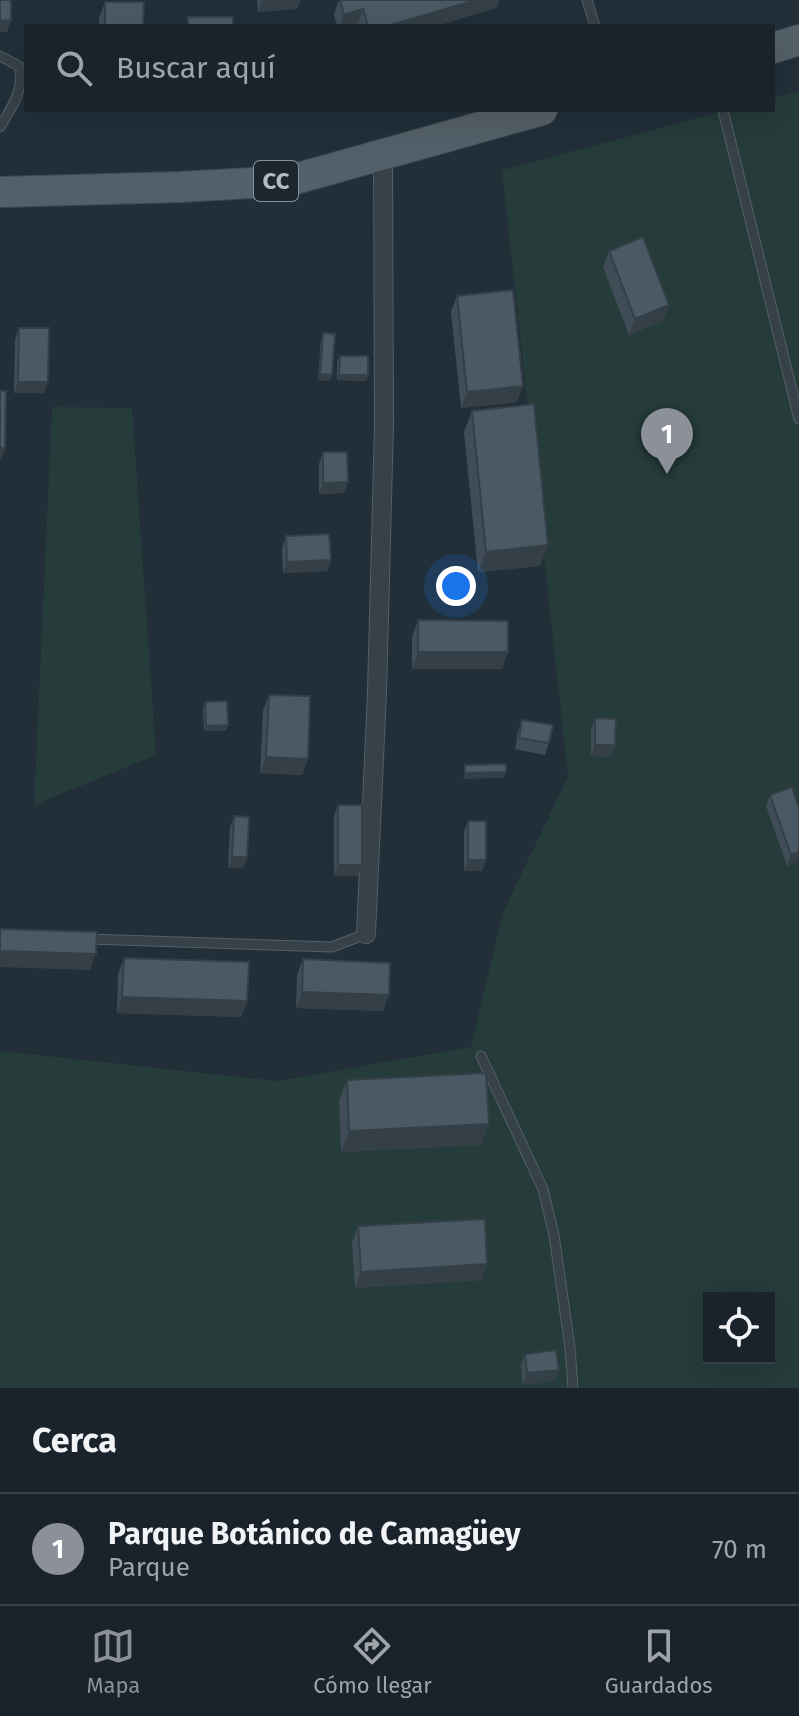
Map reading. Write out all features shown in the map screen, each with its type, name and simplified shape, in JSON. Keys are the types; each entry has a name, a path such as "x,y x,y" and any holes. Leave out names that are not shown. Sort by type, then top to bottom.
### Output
{"main road":[{"path":"775,47 799,40"},
{"name":"CC","path":"0,192 288,181 535,112"}],"street":[{"path":"366,934 377,693 384,425 383,154"}],"lane":[{"path":"587,0 594,24"},
{"path":"0,56 19,66 21,75 20,90 0,127"},
{"path":"723,112 799,419"},
{"path":"79,939 332,947 366,934"},
{"path":"481,1056 543,1189 556,1250 573,1388"}],"green space":[{"path":"799,91 799,1388 0,1388 0,1051 278,1081 471,1047 503,912 568,777 502,170 720,112 775,112 775,97"},
{"path":"52,407 132,408 156,755 34,805"}],"building":[{"path":"0,0 11,0 11,20 0,21"},
{"path":"340,0 476,0 394,24 367,24 363,9 344,15"},
{"path":"105,2 144,2 143,24 105,24"},
{"path":"188,17 233,17 233,24 188,24"},
{"path":"643,237 669,305 635,319 609,251"},
{"path":"513,290 523,386 467,392 457,296"},
{"path":"19,328 49,328 48,382 18,382"},
{"path":"323,333 335,334 332,375 320,374"},
{"path":"340,356 368,356 368,375 339,375"},
{"path":"0,391 6,391 5,448 0,448"},
{"path":"534,404 548,545 486,552 472,411"},
{"path":"323,452 347,452 348,482 323,483"},
{"path":"329,534 331,560 287,562 286,536"},
{"path":"418,620 508,621 508,652 418,652"},
{"path":"269,695 310,696 308,759 266,757"},
{"path":"227,701 228,725 206,726 205,702"},
{"path":"595,718 616,719 615,745 595,745"},
{"path":"522,720 553,725 549,743 519,738"},
{"path":"506,764 506,772 465,773 465,765"},
{"path":"792,787 799,808 799,852 791,855 770,795"},
{"path":"338,805 362,805 362,865 338,865"},
{"path":"234,816 249,817 247,857 232,857"},
{"path":"468,821 486,821 486,860 468,860"},
{"path":"0,929 97,932 96,954 0,951"},
{"path":"124,958 249,962 247,1001 122,997"},
{"path":"303,959 390,963 389,995 302,992"},
{"path":"486,1073 489,1124 349,1131 347,1080"},
{"path":"485,1219 487,1264 361,1272 358,1226"},
{"path":"556,1350 559,1370 527,1373 525,1354"}],"place":[{"name":"Parque Botánico de Camagüey","path":"667,474"}]}
